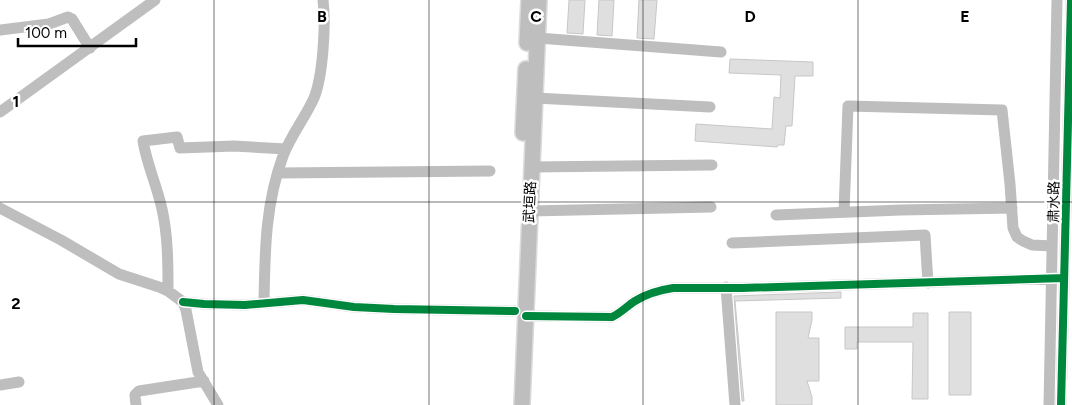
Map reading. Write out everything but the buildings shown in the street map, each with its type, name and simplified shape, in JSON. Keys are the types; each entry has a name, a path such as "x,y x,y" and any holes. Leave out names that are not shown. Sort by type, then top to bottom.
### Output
{"main road":[{"name":"武垣路","path":"522,405 520,313 529,0"},
{"name":"武垣路","path":"511,405 530,211 539,0"}],"street":[{"path":"0,112 155,0"},
{"path":"264,302 267,221 270,198 286,149 314,97 322,49 323,0"},
{"path":"1049,405 1057,0"},
{"name":"肃水路","path":"1061,405 1071,0"},
{"path":"0,30 49,24 68,17 72,19 90,48"},
{"path":"538,38 721,52"},
{"path":"535,98 710,107"},
{"path":"844,212 848,106 1002,110 1013,228 1017,237 1032,245 1052,246"},
{"path":"168,291 168,258 162,208 147,162 143,141 177,137 180,148 234,146 286,149"},
{"path":"532,167 712,165"},
{"path":"278,173 490,171"},
{"path":"0,208 119,274 159,287 183,302 198,372 218,405"},
{"path":"530,211 711,208"},
{"path":"776,215 1012,208"},
{"path":"732,243 925,235 928,283"},
{"path":"183,302 227,304 303,300 394,309 612,317 619,314 636,300 673,288 928,283 1064,278"},
{"path":"726,287 735,405"},
{"path":"136,405 135,395 139,391 204,381"},
{"path":"0,385 20,382"}],"cycle path":[{"path":"1061,405 1071,0"},
{"path":"526,316 612,317 644,296 673,288 742,288 1064,278"},
{"path":"183,302 245,305 303,300 354,307 515,311"}]}
